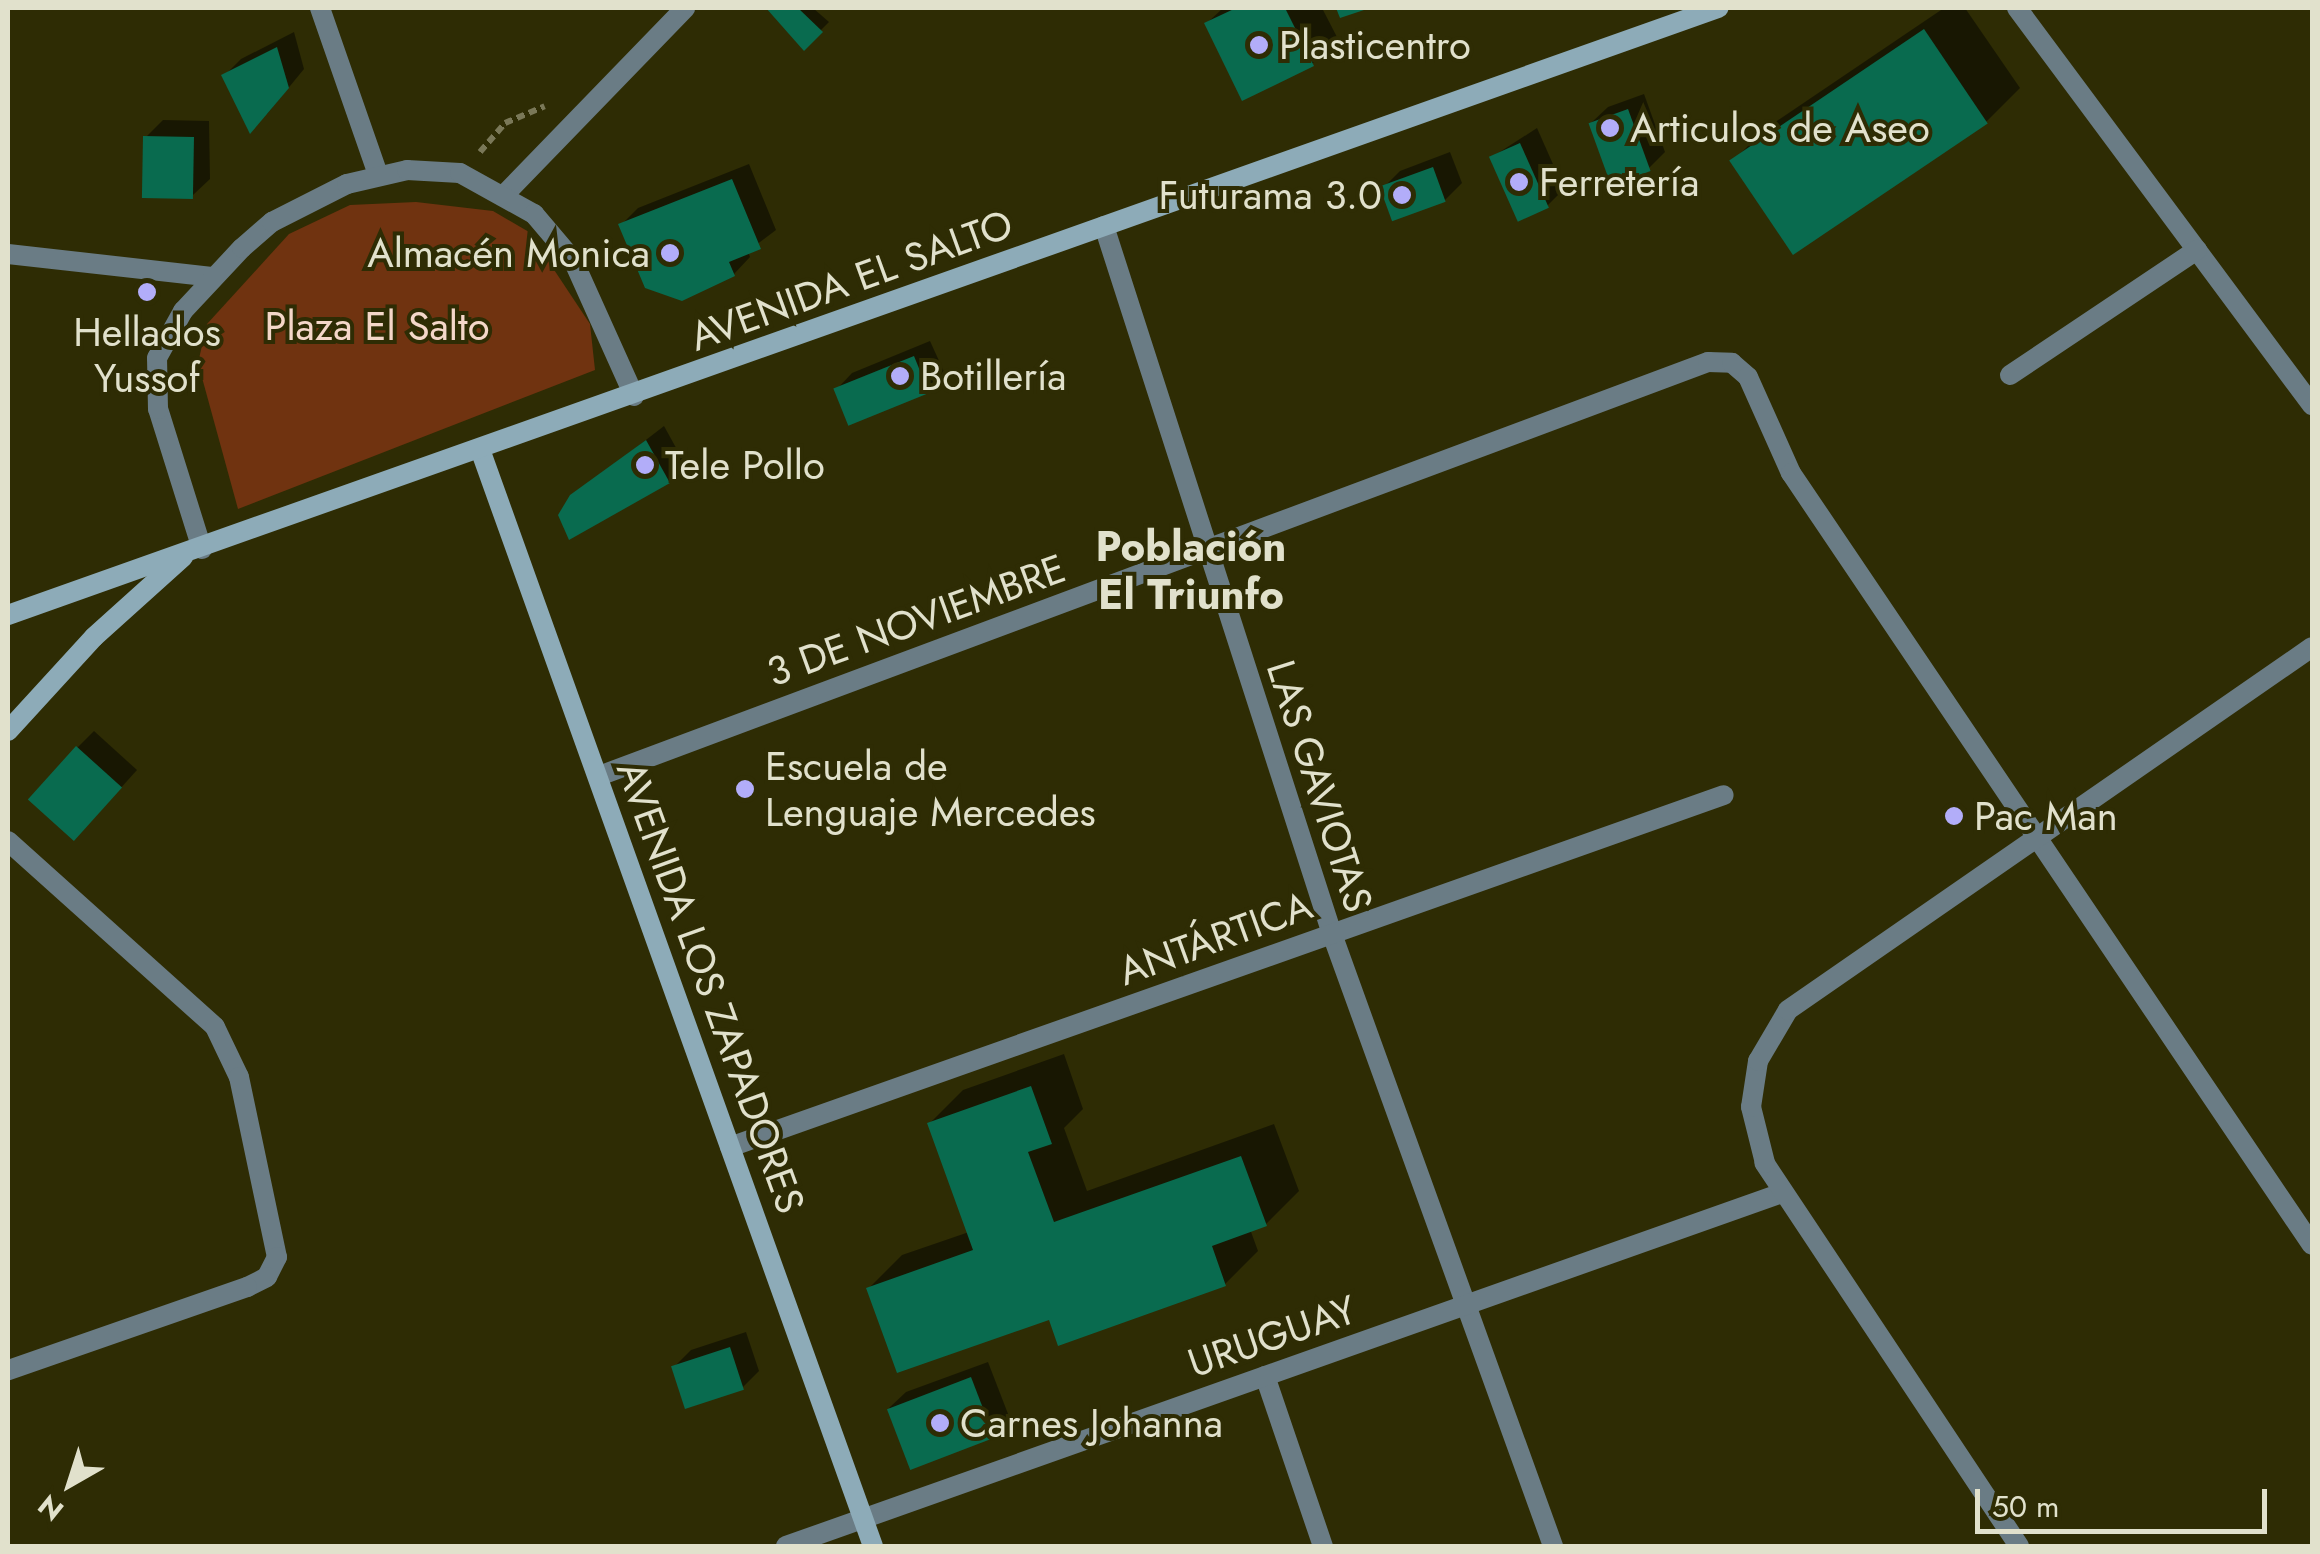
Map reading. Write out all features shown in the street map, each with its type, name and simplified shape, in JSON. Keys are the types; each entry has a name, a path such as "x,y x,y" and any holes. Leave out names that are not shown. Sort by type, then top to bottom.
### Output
{"main road":[{"name":"AVENIDA EL SALTO","path":"8,616 109,574 193,552 480,452 1718,8"},
{"name":"AVENIDA LOS ZAPADORES","path":"480,452 873,1546"},
{"path":"8,732 94,638 193,552"}],"street":[{"path":"320,8 378,175"},
{"path":"505,194 685,8"},
{"path":"2017,8 2312,405"},
{"path":"193,552 155,381 168,335 212,277 272,222 314,196 407,170 460,173 505,194 534,214 573,260 634,396"},
{"name":"LAS GAVIOTAS","path":"1104,226 1204,550 1332,934 1554,1546"},
{"path":"2010,375 2197,250"},
{"path":"8,254 212,277"},
{"name":"3 DE NOVIEMBRE","path":"599,776 1708,362 1732,362 1748,377 1791,473 2038,838"},
{"path":"2019,1546 1782,1193 1758,1146 1752,1107 1758,1061 1773,1027 2312,647"},
{"name":"ANTÁRTICA","path":"730,1147 1724,794"},
{"path":"2038,838 2312,1244"},
{"path":"8,840 215,1027 239,1077 277,1257 267,1277 247,1287 8,1370"},
{"name":"URUGUAY","path":"786,1546 1782,1193"},
{"path":"1265,1376 1322,1546"}],"path":[{"path":"460,173 506,123 543,108 557,94"}],"green space":[{"name":"Plaza El Salto","path":"416,202 493,211 529,232 590,324 595,370 238,509 198,363 207,324 289,234 350,205"}],"building":[{"path":"766,8 798,8 823,32 804,51"},
{"name":"Plasticentro","path":"1236,8 1285,8 1314,66 1242,101 1204,23"},
{"name":"Plasticentro","path":"1336,8 1370,8 1340,18"},
{"path":"1924,29 1988,124 1793,255 1729,160"},
{"path":"277,47 289,88 250,134 221,75"},
{"path":"1628,109 1651,171 1611,185 1589,123"},
{"path":"143,136 194,137 193,199 142,198"},
{"name":"Ferretería","path":"1520,143 1549,208 1518,222 1489,157"},
{"path":"1433,167 1446,202 1392,221 1379,186"},
{"name":"Almacén Monica","path":"732,179 761,249 729,262 735,276 682,301 645,288 618,224"},
{"path":"914,356 929,393 848,426 833,389"},
{"path":"646,440 670,483 569,540 558,515 570,495"},
{"path":"76,746 122,787 74,841 28,800"},
{"path":"1031,1086 1052,1144 1028,1152 1054,1222 1241,1156 1267,1226 1212,1246 1226,1286 1058,1346 1049,1320 897,1373 866,1288 973,1250 927,1123"},
{"path":"730,1347 744,1390 685,1409 671,1366"},
{"name":"Carnes Johanna","path":"971,1377 994,1438 910,1470 887,1409"}],"place":[{"name":"Plasticentro","path":"1259,45"},
{"name":"Articulos de Aseo","path":"1610,128"},
{"name":"Ferretería","path":"1519,182"},
{"name":"Futurama 3.0","path":"1402,195"},
{"name":"Almacén Monica","path":"670,253"},
{"name":"Hellados Yussof","path":"147,292"},
{"name":"Botillería","path":"900,376"},
{"name":"Tele Pollo","path":"645,465"},
{"name":"Escuela de Lenguaje Mercedes","path":"745,789"},
{"name":"Pac Man","path":"1954,816"},
{"name":"Carnes Johanna","path":"940,1423"}],"district":[{"name":"Población El Triunfo","path":"1191,571"}]}
